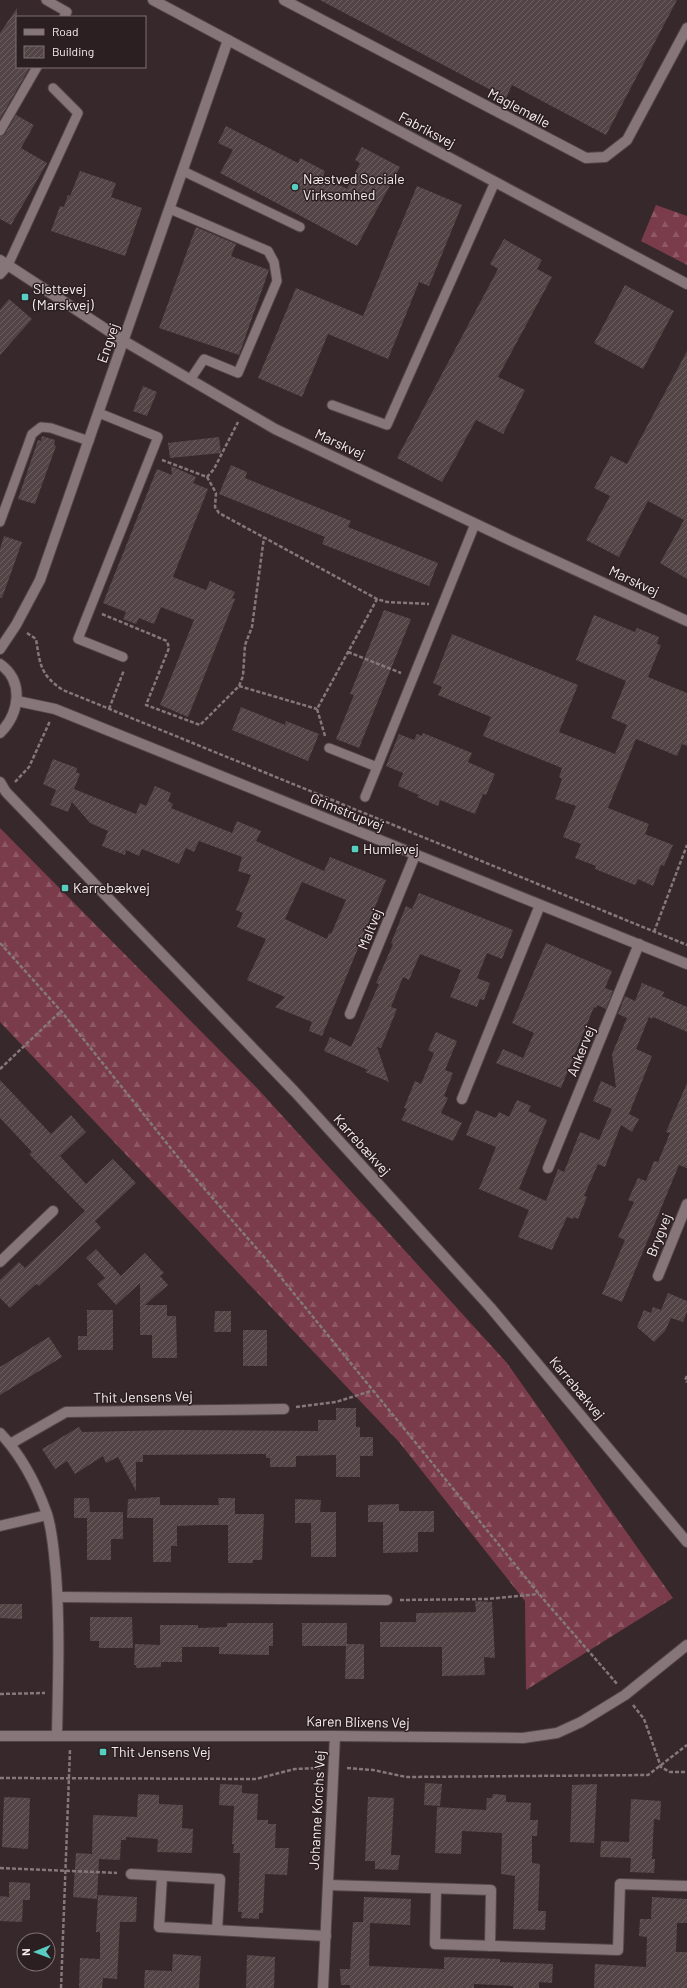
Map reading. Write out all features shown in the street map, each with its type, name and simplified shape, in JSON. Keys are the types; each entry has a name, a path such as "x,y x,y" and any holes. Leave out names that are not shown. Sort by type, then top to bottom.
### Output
{"street":[{"name":"Fabriksvej","path":"153,0 687,284"},
{"name":"Maglemølle","path":"284,0 586,158 605,158 627,140 687,28"},
{"name":"Engvej","path":"0,649 16,625 40,580 228,40"},
{"path":"0,274 4,262"},
{"name":"Marskvej","path":"4,262 124,341 275,429 475,524 687,621"},
{"path":"0,664 11,677 16,689 17,701 11,719 0,733"},
{"name":"Grimstrupvej","path":"17,701 55,709 687,964"},
{"name":"Karrebækvej","path":"0,782 6,792 295,1092 485,1301 687,1542"},
{"name":"Maltvej","path":"350,1014 416,855"},
{"path":"462,1100 540,904"},
{"name":"Ankervej","path":"548,1168 643,946"},
{"name":"Brygvej","path":"658,1276 687,1204"},
{"path":"0,1262 53,1211"},
{"name":"Thit Jensens Vej","path":"10,1444 66,1412 284,1409"},
{"path":"0,1433 10,1444 29,1475 47,1515 54,1554 58,1597 57,1735"},
{"path":"0,1526 47,1515"},
{"path":"58,1597 387,1600"},
{"name":"Karen Blixens Vej","path":"0,1736 335,1736 523,1738 557,1734 581,1722 625,1695 687,1645"},
{"name":"Johanne Korchs Vej","path":"323,1988 335,1736"},
{"path":"131,1874 220,1879 218,1930"},
{"path":"162,1876 159,1927 326,1936"},
{"path":"436,1889 435,1944 618,1950 620,1884 687,1886"},
{"name":"Johanne Korchs Vej","path":"328,1885 491,1890 490,1946"}],"lane":[{"path":"46,0 67,12 65,16"},
{"path":"0,131 35,68"},
{"path":"4,262 78,113 54,88"},
{"path":"183,171 300,227"},
{"path":"332,405 387,426 496,182"},
{"path":"170,209 268,251 274,262 277,281 238,373 204,358 190,380"},
{"path":"99,413 158,437 78,639 123,656"},
{"path":"0,522 32,434 41,428 50,428 89,441"},
{"path":"365,797 475,524"},
{"path":"329,748 377,767"}],"path":[{"path":"207,477 214,469 244,411"},
{"path":"150,456 207,477 216,493 215,507 219,513 377,599 387,602 442,605"},
{"path":"90,609 165,640 168,643 168,648 146,704 200,725 239,686 243,676 245,645 252,627 264,537"},
{"path":"329,748 316,709 377,599"},
{"path":"16,625 36,638 43,672 50,682 62,690 687,945"},
{"path":"348,652 413,678"},
{"path":"109,709 125,667 123,656"},
{"path":"239,686 316,709"},
{"path":"6,792 29,767 62,690"},
{"path":"643,946 654,932 687,845"},
{"path":"0,943 61,1011 184,1165 265,1258 539,1594 590,1651 644,1720 661,1767 670,1772 687,1772"},
{"path":"0,1069 61,1011"},
{"path":"687,1376 685,1380 687,1382"},
{"path":"284,1409 336,1402 372,1391"},
{"path":"387,1600 487,1599 539,1594"},
{"path":"0,1694 58,1693"},
{"path":"61,1988 67,1870 70,1736"},
{"path":"0,1778 256,1779 296,1769 334,1768 373,1770 406,1777 648,1775 661,1767 687,1745"},
{"path":"0,1868 131,1874"}],"green space":[{"path":"656,205 687,216 687,265 641,241"},
{"path":"0,828 258,1089 507,1363 673,1598 526,1690 525,1601 399,1442 0,1022"}],"building":[{"path":"320,0 677,0 606,135 512,85 506,98"},
{"path":"17,8 16,68 29,68 0,119 0,33"},
{"path":"16,115 34,125 21,148 47,163 11,225 0,219 0,137 5,134"},
{"name":"Næstved Sociale Virksomhed","path":"226,126 298,163 300,158 325,171 323,176 347,189 360,163 355,160 362,147 400,167 357,246 220,173 233,150 218,143"},
{"path":"80,171 116,183 111,197 142,208 125,256 51,231 60,206 64,207 68,195 70,196"},
{"path":"417,186 462,205 429,286 419,282 388,359 328,334 302,397 258,378 296,288 363,316"},
{"path":"196,227 236,244 231,256 269,270 239,355 159,328"},
{"path":"504,239 542,260 537,269 552,277 498,377 525,390 503,434 476,420 442,482 397,458 498,269 490,264"},
{"path":"625,285 674,311 643,369 594,343"},
{"path":"9,299 32,319 0,355 0,310"},
{"path":"687,351 687,579 660,563 684,520 648,501 619,557 586,540 610,496 594,488 611,456 627,464"},
{"path":"143,386 157,392 147,416 133,411"},
{"path":"42,436 55,440 54,445 56,446 35,504 18,499 38,440 41,441"},
{"path":"219,437 221,453 170,458 168,443"},
{"path":"231,465 247,472 245,478 351,521 348,527 438,563 429,586 322,544 325,537 219,494"},
{"path":"171,466 196,477 193,483 208,489 173,577 206,590 210,581 235,592 232,598 235,599 188,717 160,705 194,620 161,607 154,624 139,618 136,624 123,619 126,612 103,603 157,469 172,475"},
{"path":"4,536 22,542 2,598 0,598 0,549"},
{"path":"384,610 411,619 359,748 336,739 354,695 350,694"},
{"path":"594,615 635,632 637,628 659,637 657,644 661,645 648,677 687,693 687,746 682,744 677,756 636,739 608,808 649,824 645,834 673,845 664,866 661,865 653,886 638,879 635,885 595,869 596,866 575,858 581,844 563,837 576,806 555,799 562,779 559,777 562,768 483,736 491,717 438,695 442,687 433,683 452,634 578,685 559,732 615,754 627,725 611,718 626,681 576,660"},
{"path":"241,707 285,725 286,721 319,734 308,761 232,730"},
{"path":"423,733 472,753 468,762 495,774 486,795 483,794 475,814 440,800 438,806 417,797 419,795 398,786 403,773 386,766 399,734 414,740 417,734 422,736"},
{"path":"53,759 77,768 76,772 80,774 74,789 136,814 140,803 146,806 155,786 171,793 168,801 173,804 171,808 232,833 237,821 261,831 256,841 324,871 330,857 386,880 322,1036 309,1031 312,1022 275,1007 285,997 247,980 266,939 237,927 243,913 236,910 251,875 238,871 242,857 199,841 194,852 186,848 179,864 142,849 139,856 126,850 125,855 102,846 108,831 90,823 72,802 68,812 50,805 56,790 43,784","holes":["302,882 346,900 331,934 329,933 327,939 285,919"]},
{"path":"419,893 513,930 502,959 487,953 477,978 490,983 484,1000 480,999 477,1007 450,997 461,970 420,954 409,980 403,977 391,1007 397,1009 381,1048 377,1047 389,1082 365,1072 368,1070 324,1051 330,1037 351,1047 379,984 376,983 393,944 391,943 406,906 412,909"},
{"path":"546,943 612,971 605,988 613,991 606,1009 597,1005 596,1008 594,1007 561,1088 496,1063 503,1049 523,1058 534,1033 512,1023"},
{"path":"642,983 664,992 662,996 687,1007 687,1032 653,1017 652,1019 649,1017 636,1049 652,1056 629,1114 639,1119 632,1132 621,1125 605,1167 598,1164 584,1196 587,1197 578,1219 574,1217 573,1219 567,1217 552,1250 518,1237 529,1210 479,1189 496,1147 466,1135 476,1110 496,1118 499,1112 509,1117 517,1100 531,1106 528,1111 547,1120 519,1189 546,1201 558,1169 564,1172 580,1132 599,1140 612,1109 593,1101 601,1081 616,1088 612,1054 627,1018 618,1014 625,996 635,1001"},
{"path":"436,1032 457,1041 445,1070 453,1073 444,1096 448,1098 441,1113 462,1123 453,1141 401,1120 407,1109 404,1108 415,1081 421,1084 434,1053 428,1050"},
{"path":"0,1080 51,1134 71,1115 86,1132 60,1156 86,1184 113,1159 136,1183 95,1221 101,1228 39,1286 36,1284 10,1308 0,1298 0,1280 19,1262 25,1268 85,1211 29,1154 32,1152 0,1118"},
{"path":"687,1083 687,1168 679,1165 622,1302 602,1294 625,1240 618,1237 634,1202 628,1200 638,1178 646,1181 654,1161 658,1162 670,1133 666,1132"},
{"path":"96,1249 121,1276 145,1253 164,1273 160,1276 168,1285 145,1305 167,1305 167,1316 176,1316 177,1358 152,1358 152,1335 140,1335 140,1283 116,1305 97,1284 105,1278 86,1258"},
{"path":"668,1293 687,1301 687,1312 683,1322 671,1318 665,1331 654,1342 637,1327 644,1310 651,1313 653,1307 661,1310"},
{"path":"87,1310 113,1310 113,1350 78,1350 78,1336 87,1336"},
{"path":"215,1311 231,1311 231,1332 214,1332"},
{"path":"243,1330 267,1330 267,1366 243,1366"},
{"path":"49,1337 62,1357 0,1395 0,1367"},
{"path":"336,1408 356,1408 356,1427 360,1427 360,1437 373,1437 373,1456 360,1456 360,1477 336,1477 336,1455 296,1456 296,1467 270,1467 270,1458 266,1458 266,1454 143,1455 143,1462 136,1462 136,1491 118,1457 106,1463 103,1456 75,1474 67,1461 55,1469 42,1449 79,1427 82,1432 173,1430 318,1431 318,1420 336,1420"},
{"path":"160,1497 160,1505 219,1505 218,1498 235,1498 235,1514 264,1514 262,1560 253,1560 253,1563 228,1563 228,1525 201,1525 177,1526 177,1546 171,1546 171,1562 153,1562 153,1518 127,1518 128,1499"},
{"path":"74,1498 89,1498 90,1512 123,1512 123,1539 111,1539 111,1560 87,1560 87,1518 74,1518"},
{"path":"295,1499 321,1500 320,1512 336,1512 336,1557 311,1557 311,1523 295,1523"},
{"path":"399,1504 399,1511 434,1511 434,1532 418,1532 418,1552 383,1553 383,1522 368,1522 368,1505"},
{"path":"475,1601 492,1602 495,1658 484,1657 485,1675 442,1676 442,1647 380,1647 380,1622 416,1622 416,1613 476,1612"},
{"path":"0,1604 22,1604 22,1619 0,1618"},
{"path":"90,1617 132,1617 133,1648 99,1648 99,1641 90,1641"},
{"path":"227,1623 273,1623 273,1646 269,1646 269,1655 219,1654 219,1647 182,1647 182,1662 161,1662 161,1667 136,1668 136,1665 134,1665 135,1644 160,1645 160,1625 198,1625 198,1628 227,1627"},
{"path":"302,1623 347,1623 347,1644 364,1644 364,1679 345,1679 346,1646 302,1646"},
{"path":"425,1783 442,1784 440,1806 424,1805"},
{"path":"220,1784 242,1785 242,1793 258,1794 257,1820 268,1820 268,1824 276,1824 275,1848 289,1848 287,1875 265,1874 263,1913 259,1913 259,1919 241,1918 242,1912 238,1912 240,1853 233,1853 234,1806 219,1805"},
{"path":"597,1784 594,1843 570,1842 572,1785"},
{"path":"138,1794 159,1795 159,1804 183,1805 182,1828 193,1829 192,1853 157,1852 158,1839 126,1837 126,1840 121,1840 120,1860 99,1859 97,1899 73,1897 76,1853 92,1854 93,1815 137,1817"},
{"path":"493,1794 506,1795 506,1802 531,1803 530,1820 538,1820 537,1836 532,1836 532,1863 540,1864 538,1911 546,1911 545,1930 513,1929 515,1876 501,1874 502,1833 462,1831 461,1854 435,1853 437,1807 486,1810 487,1798 492,1798"},
{"path":"4,1797 30,1798 28,1849 2,1847"},
{"path":"368,1797 394,1798 391,1855 400,1855 398,1870 375,1869 375,1861 365,1861"},
{"path":"631,1799 661,1801 660,1820 654,1819 652,1859 655,1859 654,1873 630,1872 631,1858 600,1857 601,1841 629,1842"},
{"path":"9,1882 30,1883 30,1900 23,1900 22,1922 0,1921 0,1896 9,1897"},
{"path":"98,1895 137,1897 136,1922 120,1922 117,1979 103,1978 102,1988 79,1988 80,1958 100,1959 100,1932 96,1932"},
{"path":"364,1897 411,1899 410,1925 370,1923 369,1966 444,1969 444,1957 500,1959 500,1962 553,1964 552,1983 539,1982 539,1988 513,1988 513,1986 474,1984 474,1988 350,1988 350,1985 341,1985 340,1969 350,1969 353,1922 363,1922"},
{"path":"652,1897 687,1899 687,1923 677,1923 676,1952 687,1952 687,1988 594,1988 595,1964 646,1967 647,1937 639,1936 640,1919 651,1919"},
{"path":"173,1954 201,1956 199,1988 144,1988 145,1970 172,1971"},
{"path":"247,1955 275,1957 274,1988 246,1988"}],"place":[{"name":"Næstved Sociale Virksomhed","path":"295,187"},
{"name":"Slettevej (Marskvej)","path":"25,297"},
{"name":"Humlevej","path":"355,849"},
{"name":"Karrebækvej","path":"65,888"},
{"name":"Thit Jensens Vej","path":"103,1752"}]}
